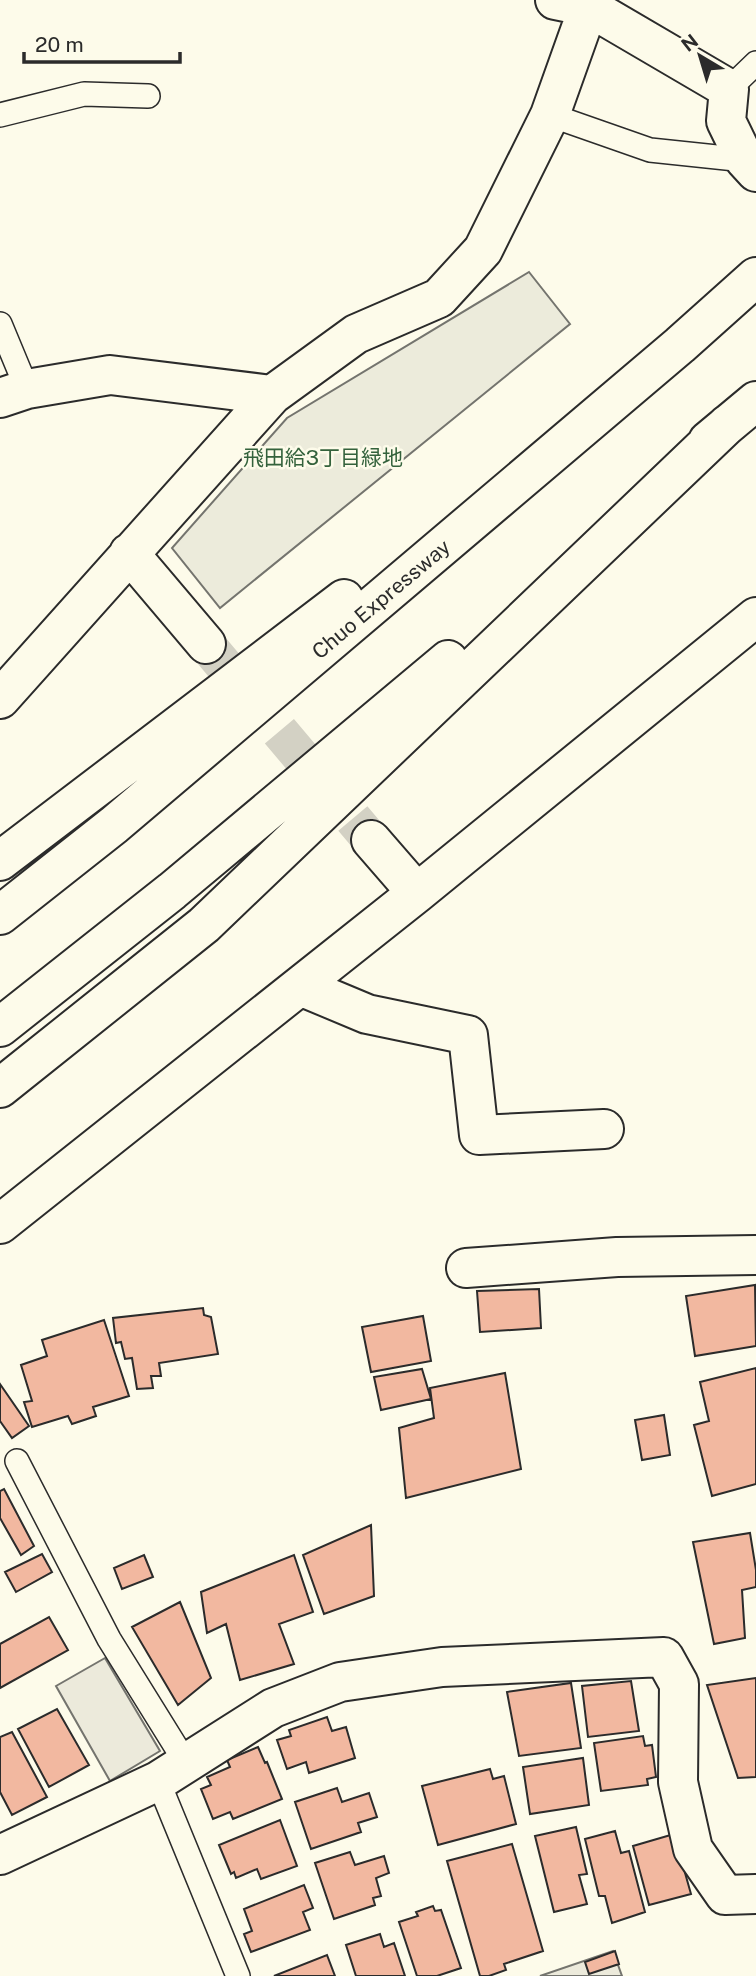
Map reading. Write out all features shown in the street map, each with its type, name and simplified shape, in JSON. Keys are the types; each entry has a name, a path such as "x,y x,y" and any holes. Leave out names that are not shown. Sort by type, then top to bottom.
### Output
{"main road":[{"path":"0,699 272,396 356,334 439,299 483,250 550,115 578,2 729,89 726,121 751,166"},
{"name":"Chuo Expressway","path":"0,915 114,825 749,284"},
{"path":"0,861 680,345"},
{"path":"14,394 110,376 272,396"},
{"path":"0,1027 172,891 742,413"},
{"path":"0,1088 204,925 742,413"},
{"path":"129,553 206,644"},
{"path":"0,1224 417,893 756,617"},
{"path":"371,839 417,893"},
{"path":"300,986 367,1014 468,1035 479,1135 604,1129"},
{"path":"466,1268 617,1257 756,1255"},
{"path":"0,1855 172,1772 273,1708 340,1682 442,1667 664,1657 679,1684 678,1782 693,1849 724,1895 756,1894"}],"lane":[{"path":"729,89 756,63"},
{"path":"0,114 84,94 148,96"},
{"path":"550,115 650,150 751,166"},
{"path":"0,324 14,394"},
{"path":"18,1461 109,1639 172,1772 238,1976"}],"green space":[{"name":"飛田給3丁目緑地","path":"529,272 570,324 220,608 172,548 287,418"}],"shaded area":[{"path":"105,1658 160,1751 110,1781 56,1686"},
{"path":"613,1951 622,1976 540,1976"}],"building":[{"path":"755,1285 756,1346 695,1356 686,1296"},
{"path":"539,1289 541,1328 480,1332 477,1291"},
{"path":"203,1308 204,1315 211,1317 218,1354 159,1363 161,1376 151,1376 153,1388 137,1389 132,1358 125,1359 121,1342 116,1343 113,1318"},
{"path":"423,1316 431,1361 371,1372 362,1327"},
{"path":"104,1320 129,1396 93,1407 96,1416 72,1424 68,1416 32,1427 24,1402 32,1401 21,1365 47,1356 42,1340"},
{"path":"756,1368 756,1484 712,1496 694,1425 709,1421 700,1382"},
{"path":"422,1369 431,1399 381,1410 374,1377"},
{"path":"505,1373 521,1469 406,1498 399,1428 434,1418 430,1388"},
{"path":"0,1384 29,1426 12,1438 0,1421"},
{"path":"664,1415 670,1455 642,1460 635,1420"},
{"path":"4,1489 34,1546 21,1555 0,1518 0,1491"},
{"path":"371,1525 374,1596 324,1614 303,1555"},
{"path":"750,1533 756,1587 742,1590 745,1638 714,1644 693,1542"},
{"path":"42,1554 52,1572 16,1592 5,1572"},
{"path":"144,1555 153,1577 122,1589 114,1568"},
{"path":"294,1555 313,1612 279,1624 294,1664 240,1680 226,1624 207,1633 201,1592"},
{"path":"180,1602 211,1678 178,1705 132,1627"},
{"path":"49,1617 68,1650 0,1688 0,1644"},
{"path":"756,1678 756,1777 738,1778 707,1685"},
{"path":"631,1681 639,1731 588,1737 582,1686"},
{"path":"571,1683 581,1748 519,1756 507,1692"},
{"path":"57,1709 89,1765 49,1787 18,1729"},
{"path":"327,1717 332,1731 346,1727 355,1758 309,1773 306,1762 287,1769 277,1740 291,1736 289,1730"},
{"path":"12,1732 47,1797 12,1815 0,1792 0,1737"},
{"path":"643,1736 645,1746 652,1745 656,1777 647,1779 648,1785 601,1791 594,1743"},
{"path":"258,1747 282,1799 233,1819 230,1812 213,1819 201,1789 211,1785 207,1777 230,1767 227,1760"},
{"path":"583,1758 589,1805 530,1814 523,1767"},
{"path":"490,1769 493,1779 504,1776 516,1824 438,1845 422,1786"},
{"path":"337,1788 342,1802 369,1793 377,1817 358,1823 361,1832 311,1849 295,1802"},
{"path":"280,1820 297,1866 261,1879 257,1869 236,1878 234,1872 231,1874 219,1845"},
{"path":"576,1827 587,1874 579,1875 587,1904 554,1912 535,1836"},
{"path":"615,1831 621,1853 629,1851 645,1912 612,1923 605,1896 599,1896 585,1839"},
{"path":"674,1834 691,1894 649,1905 633,1846"},
{"path":"512,1844 543,1951 504,1964 506,1970 480,1976 447,1861"},
{"path":"350,1852 355,1865 384,1856 389,1873 376,1878 381,1896 373,1898 375,1905 334,1919 315,1863"},
{"path":"304,1885 313,1908 303,1912 310,1930 251,1952 244,1934 252,1931 244,1909"},
{"path":"433,1906 435,1911 441,1910 461,1968 437,1976 417,1976 399,1922 418,1916 416,1912"},
{"path":"380,1934 384,1947 394,1943 405,1976 356,1976 346,1945"},
{"path":"615,1951 619,1964 589,1974 585,1962"},
{"path":"327,1955 335,1976 274,1976"}],"tunnel":[{"path":"206,644 371,840"}]}
